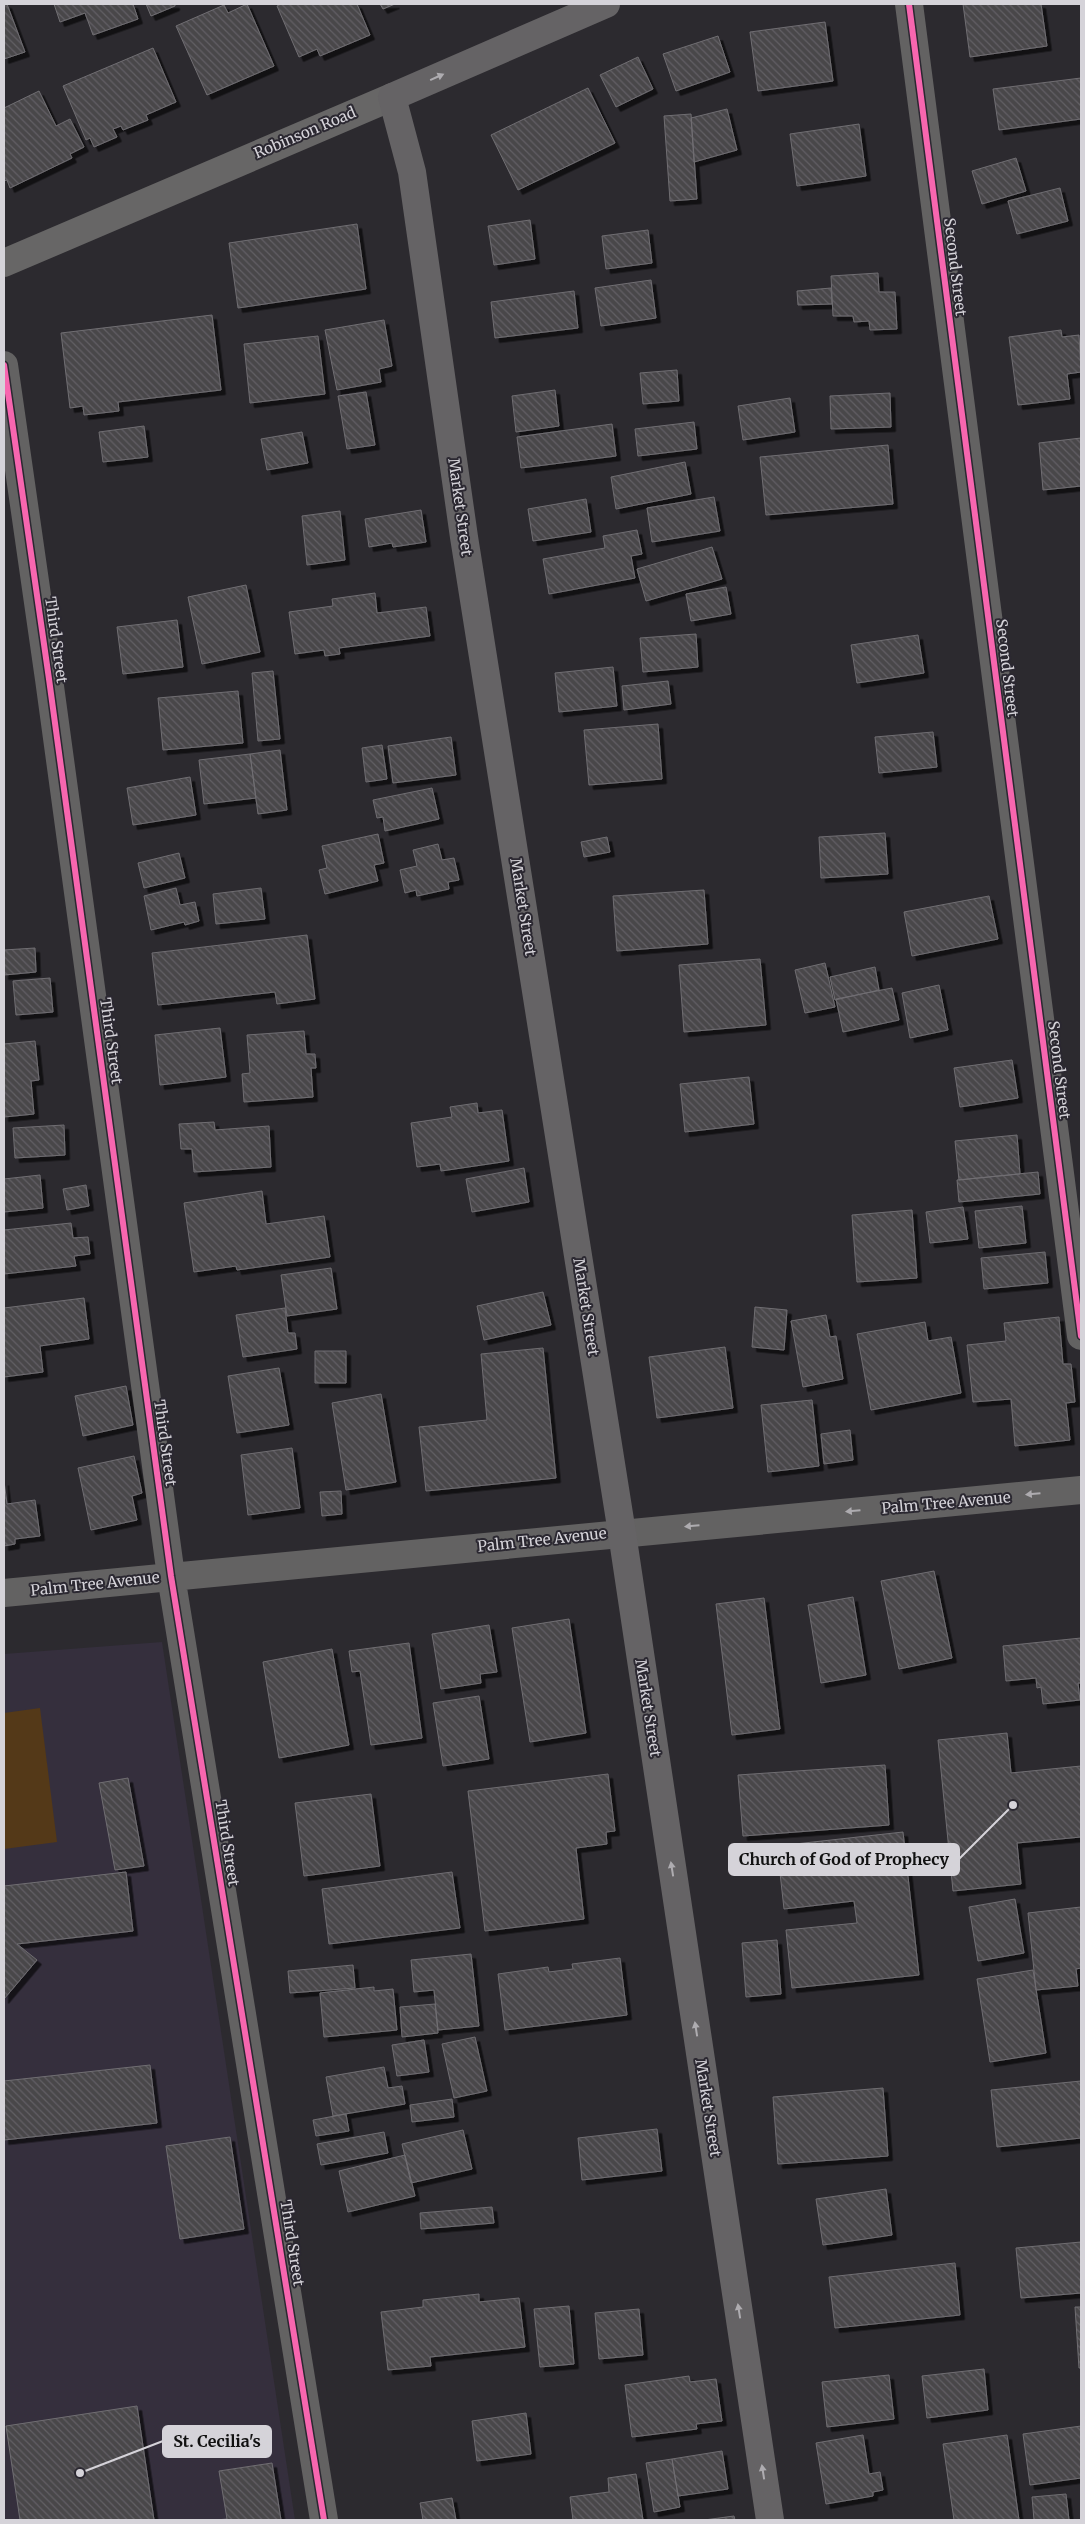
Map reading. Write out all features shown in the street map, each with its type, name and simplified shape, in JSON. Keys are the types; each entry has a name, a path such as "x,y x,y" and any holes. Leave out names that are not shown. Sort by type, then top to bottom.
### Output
{"main road":[{"name":"Robinson Road","path":"4,263 606,4"},
{"name":"Market Street","path":"392,97 412,172 464,537 622,1533 770,2520"}],"street":[{"name":"Second Street","path":"909,4 1081,1336"},
{"name":"Third Street","path":"4,365 51,689 171,1576 324,2520"},
{"name":"Palm Tree Avenue","path":"4,1593 1081,1490"}],"shaded area":[{"path":"162,1642 295,2520 4,2520 4,1654"},
{"path":"40,1708 57,1842 4,1849 4,1713"}],"building":[{"path":"4,4 7,4 25,52 4,59"},
{"path":"54,4 133,4 138,19 93,35 85,13 60,22"},
{"path":"146,4 175,4 175,6 151,16"},
{"path":"247,4 274,66 207,95 176,26 224,5 228,13"},
{"path":"281,4 357,4 370,35 320,56 317,49 299,57 277,6"},
{"path":"380,4 395,4 383,9"},
{"path":"963,4 1041,4 1047,46 970,57"},
{"path":"825,22 833,81 758,91 750,32"},
{"path":"718,36 730,72 676,91 663,54"},
{"path":"153,48 176,102 146,115 148,120 123,130 121,126 113,129 117,137 94,147 90,138 86,140 63,86"},
{"path":"638,57 653,89 616,107 600,75"},
{"path":"1081,78 1081,119 999,130 993,89"},
{"path":"588,88 615,143 518,190 491,135"},
{"path":"39,91 56,126 70,119 84,147 70,154 72,158 10,188 7,180 4,181 4,108"},
{"path":"727,109 737,150 694,162 691,118"},
{"path":"691,114 697,199 670,201 664,116"},
{"path":"859,124 866,176 797,186 790,134"},
{"path":"1016,158 1026,191 982,204 972,171"},
{"path":"1060,188 1068,221 1017,234 1008,201"},
{"path":"530,220 535,259 494,265 488,226"},
{"path":"357,224 366,289 238,308 229,243"},
{"path":"648,230 652,263 606,269 602,236"},
{"path":"878,273 879,292 895,292 897,329 870,330 869,321 854,322 853,316 833,316 831,276"},
{"path":"651,280 656,318 601,326 595,288"},
{"path":"831,288 832,304 798,305 797,291"},
{"path":"574,291 578,328 495,338 491,302"},
{"path":"212,315 221,390 118,402 119,411 84,415 83,406 70,408 61,333"},
{"path":"384,320 392,366 379,369 381,382 337,390 325,330"},
{"path":"1061,330 1062,337 1079,335 1081,372 1067,374 1070,399 1018,405 1009,337"},
{"path":"318,336 325,394 250,403 244,344"},
{"path":"677,370 679,401 643,404 640,373"},
{"path":"555,390 559,426 516,432 512,396"},
{"path":"366,392 375,445 347,449 338,396"},
{"path":"890,393 891,427 831,429 830,396"},
{"path":"790,398 795,432 743,440 738,406"},
{"path":"694,422 697,449 638,456 635,429"},
{"path":"612,424 616,456 521,468 517,437"},
{"path":"144,426 148,457 103,462 99,432"},
{"path":"302,432 308,463 267,470 261,439"},
{"path":"1081,438 1081,486 1043,490 1039,443"},
{"path":"888,445 893,504 766,515 760,457"},
{"path":"685,462 691,494 616,509 611,477"},
{"path":"714,497 720,531 652,542 647,508"},
{"path":"586,499 591,532 533,541 528,509"},
{"path":"421,510 426,542 393,547 392,543 369,547 365,519"},
{"path":"340,511 345,560 307,565 302,516"},
{"path":"637,530 642,554 631,556 635,578 549,594 543,559 605,548 603,536"},
{"path":"712,547 722,579 646,601 637,569"},
{"path":"246,585 260,652 202,664 188,597"},
{"path":"726,587 731,614 691,621 686,594"},
{"path":"375,593 377,613 426,607 430,636 339,648 340,654 325,656 324,650 295,654 289,612 333,606 332,599"},
{"path":"177,620 183,667 123,674 117,627"},
{"path":"696,634 698,667 643,672 640,638"},
{"path":"918,635 924,673 857,683 851,645"},
{"path":"613,667 617,706 559,712 555,673"},
{"path":"273,671 280,739 258,741 252,673"},
{"path":"668,681 671,704 624,710 622,686"},
{"path":"238,691 243,743 163,750 158,698"},
{"path":"658,724 662,779 589,785 584,730"},
{"path":"933,732 937,767 879,773 875,737"},
{"path":"451,737 456,775 393,783 388,746"},
{"path":"382,745 387,779 366,782 362,748"},
{"path":"280,750 287,810 258,814 250,754"},
{"path":"250,754 256,798 204,804 199,760"},
{"path":"190,777 196,815 133,825 127,788"},
{"path":"432,788 439,819 385,831 383,817 377,818 373,800"},
{"path":"885,833 888,874 821,878 819,837"},
{"path":"378,834 384,863 374,865 378,881 325,894 319,870 327,868 322,846"},
{"path":"607,837 610,852 584,857 581,842"},
{"path":"438,844 442,860 454,858 459,880 448,882 449,889 417,896 416,890 405,893 400,870 417,866 413,850"},
{"path":"179,853 185,878 144,888 138,863"},
{"path":"176,888 180,905 195,902 199,921 185,925 184,922 151,930 144,896"},
{"path":"261,888 265,919 216,924 213,894"},
{"path":"704,890 708,944 617,951 613,896"},
{"path":"989,896 998,939 912,956 904,912"},
{"path":"307,935 315,999 277,1004 275,992 158,1005 152,953"},
{"path":"35,948 36,972 4,975 4,950"},
{"path":"760,959 766,1025 684,1032 679,965"},
{"path":"825,963 835,1007 805,1013 795,970"},
{"path":"875,967 879,990 835,1000 830,977"},
{"path":"50,978 53,1012 16,1015 13,981"},
{"path":"939,985 948,1030 910,1038 902,993"},
{"path":"892,988 899,1020 843,1032 836,999"},
{"path":"220,1028 226,1077 160,1085 155,1035"},
{"path":"304,1031 306,1054 315,1054 316,1068 311,1068 313,1097 244,1102 242,1074 250,1073 247,1035"},
{"path":"35,1041 39,1080 31,1081 34,1114 4,1117 4,1044"},
{"path":"1012,1060 1018,1098 960,1107 954,1068"},
{"path":"749,1077 754,1124 685,1132 680,1084"},
{"path":"477,1103 478,1113 502,1110 509,1161 441,1171 440,1164 417,1167 411,1123 452,1117 450,1107"},
{"path":"214,1122 215,1130 269,1126 271,1167 194,1172 192,1149 181,1149 179,1124"},
{"path":"64,1125 65,1155 15,1158 13,1128"},
{"path":"1017,1135 1020,1174 959,1180 955,1141"},
{"path":"524,1168 529,1202 472,1212 466,1179"},
{"path":"1038,1172 1040,1194 959,1202 957,1180"},
{"path":"40,1175 43,1208 4,1212 4,1179"},
{"path":"86,1185 89,1206 67,1210 63,1189"},
{"path":"262,1191 266,1224 324,1216 330,1257 237,1270 236,1266 194,1272 184,1203"},
{"path":"1022,1206 1026,1243 979,1248 975,1211"},
{"path":"963,1207 968,1239 930,1243 926,1212"},
{"path":"912,1210 917,1278 857,1282 852,1215"},
{"path":"71,1223 73,1238 88,1237 90,1254 74,1256 76,1266 4,1274 4,1230"},
{"path":"1045,1252 1048,1283 984,1289 981,1258"},
{"path":"331,1268 337,1309 287,1316 281,1275"},
{"path":"543,1292 551,1325 484,1340 477,1306"},
{"path":"84,1298 89,1339 40,1346 43,1372 4,1377 4,1308"},
{"path":"755,1307 787,1310 784,1350 752,1347"},
{"path":"285,1308 288,1333 295,1333 297,1349 243,1357 236,1315"},
{"path":"826,1315 830,1337 836,1336 843,1379 803,1387 791,1321"},
{"path":"1059,1317 1063,1364 1071,1364 1075,1402 1066,1403 1070,1440 1015,1446 1011,1399 973,1402 967,1345 1006,1341 1004,1323"},
{"path":"925,1322 928,1341 951,1337 961,1393 871,1410 857,1334"},
{"path":"725,1347 733,1408 657,1418 649,1357"},
{"path":"543,1348 556,1478 426,1491 419,1427 487,1420 481,1354"},
{"path":"315,1351 346,1351 346,1383 315,1383"},
{"path":"279,1368 289,1425 237,1433 228,1376"},
{"path":"126,1386 133,1425 83,1436 75,1396"},
{"path":"381,1394 396,1482 346,1490 332,1403"},
{"path":"812,1400 819,1466 768,1472 761,1405"},
{"path":"850,1430 853,1460 824,1464 821,1434"},
{"path":"292,1448 300,1508 248,1515 241,1455"},
{"path":"134,1456 142,1493 132,1496 137,1520 91,1530 78,1468"},
{"path":"4,1481 7,1504 35,1500 40,1536 15,1539 15,1544 4,1546"},
{"path":"341,1491 342,1514 322,1516 320,1492"},
{"path":"934,1571 952,1658 899,1669 881,1581"},
{"path":"853,1597 866,1675 821,1683 808,1605"},
{"path":"764,1598 780,1729 732,1735 716,1604"},
{"path":"569,1619 586,1733 530,1742 512,1628"},
{"path":"489,1625 497,1672 480,1674 481,1683 441,1689 432,1634"},
{"path":"1081,1638 1081,1683 1078,1683 1080,1700 1043,1704 1041,1687 1037,1688 1036,1678 1006,1681 1003,1646"},
{"path":"409,1643 422,1738 371,1745 360,1671 352,1672 349,1651"},
{"path":"332,1649 349,1745 279,1758 263,1662"},
{"path":"479,1696 489,1759 443,1766 433,1703"},
{"path":"1007,1733 1011,1773 1081,1766 1081,1837 1017,1843 1021,1884 953,1891 938,1740"},
{"path":"885,1765 889,1825 743,1836 738,1775"},
{"path":"608,1774 615,1831 606,1832 607,1844 576,1848 584,1919 485,1931 468,1791"},
{"path":"128,1778 144,1866 115,1870 99,1783"},
{"path":"371,1794 380,1866 304,1876 295,1803"},
{"path":"903,1832 919,1975 792,1988 786,1930 857,1923 854,1901 784,1909 777,1846"},
{"path":"126,1872 133,1931 17,1944 37,1960 4,1999 4,1886"},
{"path":"452,1872 460,1928 329,1944 322,1889"},
{"path":"1015,1899 1024,1953 978,1961 969,1907"},
{"path":"1081,1907 1081,1968 1076,1969 1078,1986 1036,1990 1028,1913"},
{"path":"777,1940 781,1994 746,1997 742,1943"},
{"path":"471,1954 479,2026 438,2030 434,1990 414,1992 411,1960"},
{"path":"620,1958 627,2015 505,2030 498,1974 548,1967 549,1972 573,1969 572,1964"},
{"path":"353,1965 355,1988 290,1993 288,1971"},
{"path":"1033,1970 1046,2053 990,2062 977,1979"},
{"path":"374,1987 374,1991 393,1989 397,2030 324,2037 320,1993"},
{"path":"435,2004 438,2033 402,2037 400,2007"},
{"path":"475,2037 487,2091 454,2098 442,2044"},
{"path":"424,2040 429,2072 397,2076 392,2045"},
{"path":"150,2065 157,2123 4,2140 4,2081"},
{"path":"384,2067 388,2088 402,2086 405,2104 333,2116 326,2077"},
{"path":"1081,2081 1081,2138 997,2147 991,2090"},
{"path":"883,2088 888,2156 778,2164 773,2097"},
{"path":"452,2099 454,2117 412,2122 410,2105"},
{"path":"346,2114 349,2131 316,2136 313,2120"},
{"path":"657,2129 662,2171 582,2180 578,2138"},
{"path":"463,2130 472,2169 411,2183 402,2144"},
{"path":"384,2132 388,2153 321,2165 317,2144"},
{"path":"230,2137 244,2229 180,2239 166,2146"},
{"path":"405,2155 415,2196 348,2212 339,2171"},
{"path":"886,2189 892,2235 823,2245 816,2199"},
{"path":"492,2207 494,2223 421,2229 420,2213"},
{"path":"1081,2242 1081,2293 1021,2298 1016,2248"},
{"path":"955,2263 960,2315 835,2328 829,2277"},
{"path":"479,2294 479,2302 519,2298 525,2347 430,2357 431,2366 388,2370 381,2312 423,2307 423,2300"},
{"path":"569,2306 574,2364 540,2367 534,2309"},
{"path":"1075,2307 1081,2307 1081,2368 1079,2368"},
{"path":"639,2309 643,2355 599,2359 595,2313"},
{"path":"984,2369 988,2410 927,2418 922,2376"},
{"path":"889,2375 894,2419 827,2427 822,2382"},
{"path":"689,2376 690,2382 716,2379 722,2421 696,2424 697,2429 632,2437 625,2385"},
{"path":"137,2406 154,2520 20,2520 6,2426"},
{"path":"526,2413 531,2454 477,2461 472,2421"},
{"path":"1081,2426 1081,2478 1030,2485 1023,2434"},
{"path":"863,2435 869,2474 880,2472 883,2490 873,2492 873,2496 826,2504 816,2443"},
{"path":"1007,2435 1019,2520 954,2520 943,2444"},
{"path":"722,2451 728,2489 678,2496 672,2459"},
{"path":"672,2459 680,2507 654,2512 646,2463"},
{"path":"272,2463 281,2520 216,2520 227,2519 219,2471"},
{"path":"636,2474 643,2520 573,2520 570,2497 609,2492 608,2478"},
{"path":"1066,2494 1069,2520 1034,2520 1032,2497"},
{"path":"452,2498 456,2520 423,2520 420,2503"},
{"path":"734,2516 735,2520 704,2520"}],"cycle path":[{"path":"909,4 1081,1336"},
{"path":"4,365 49,679 171,1576 324,2520"}],"place":[{"name":"Church of God of Prophecy","path":"1013,1805"},
{"name":"St. Cecilia's","path":"80,2473"}]}
